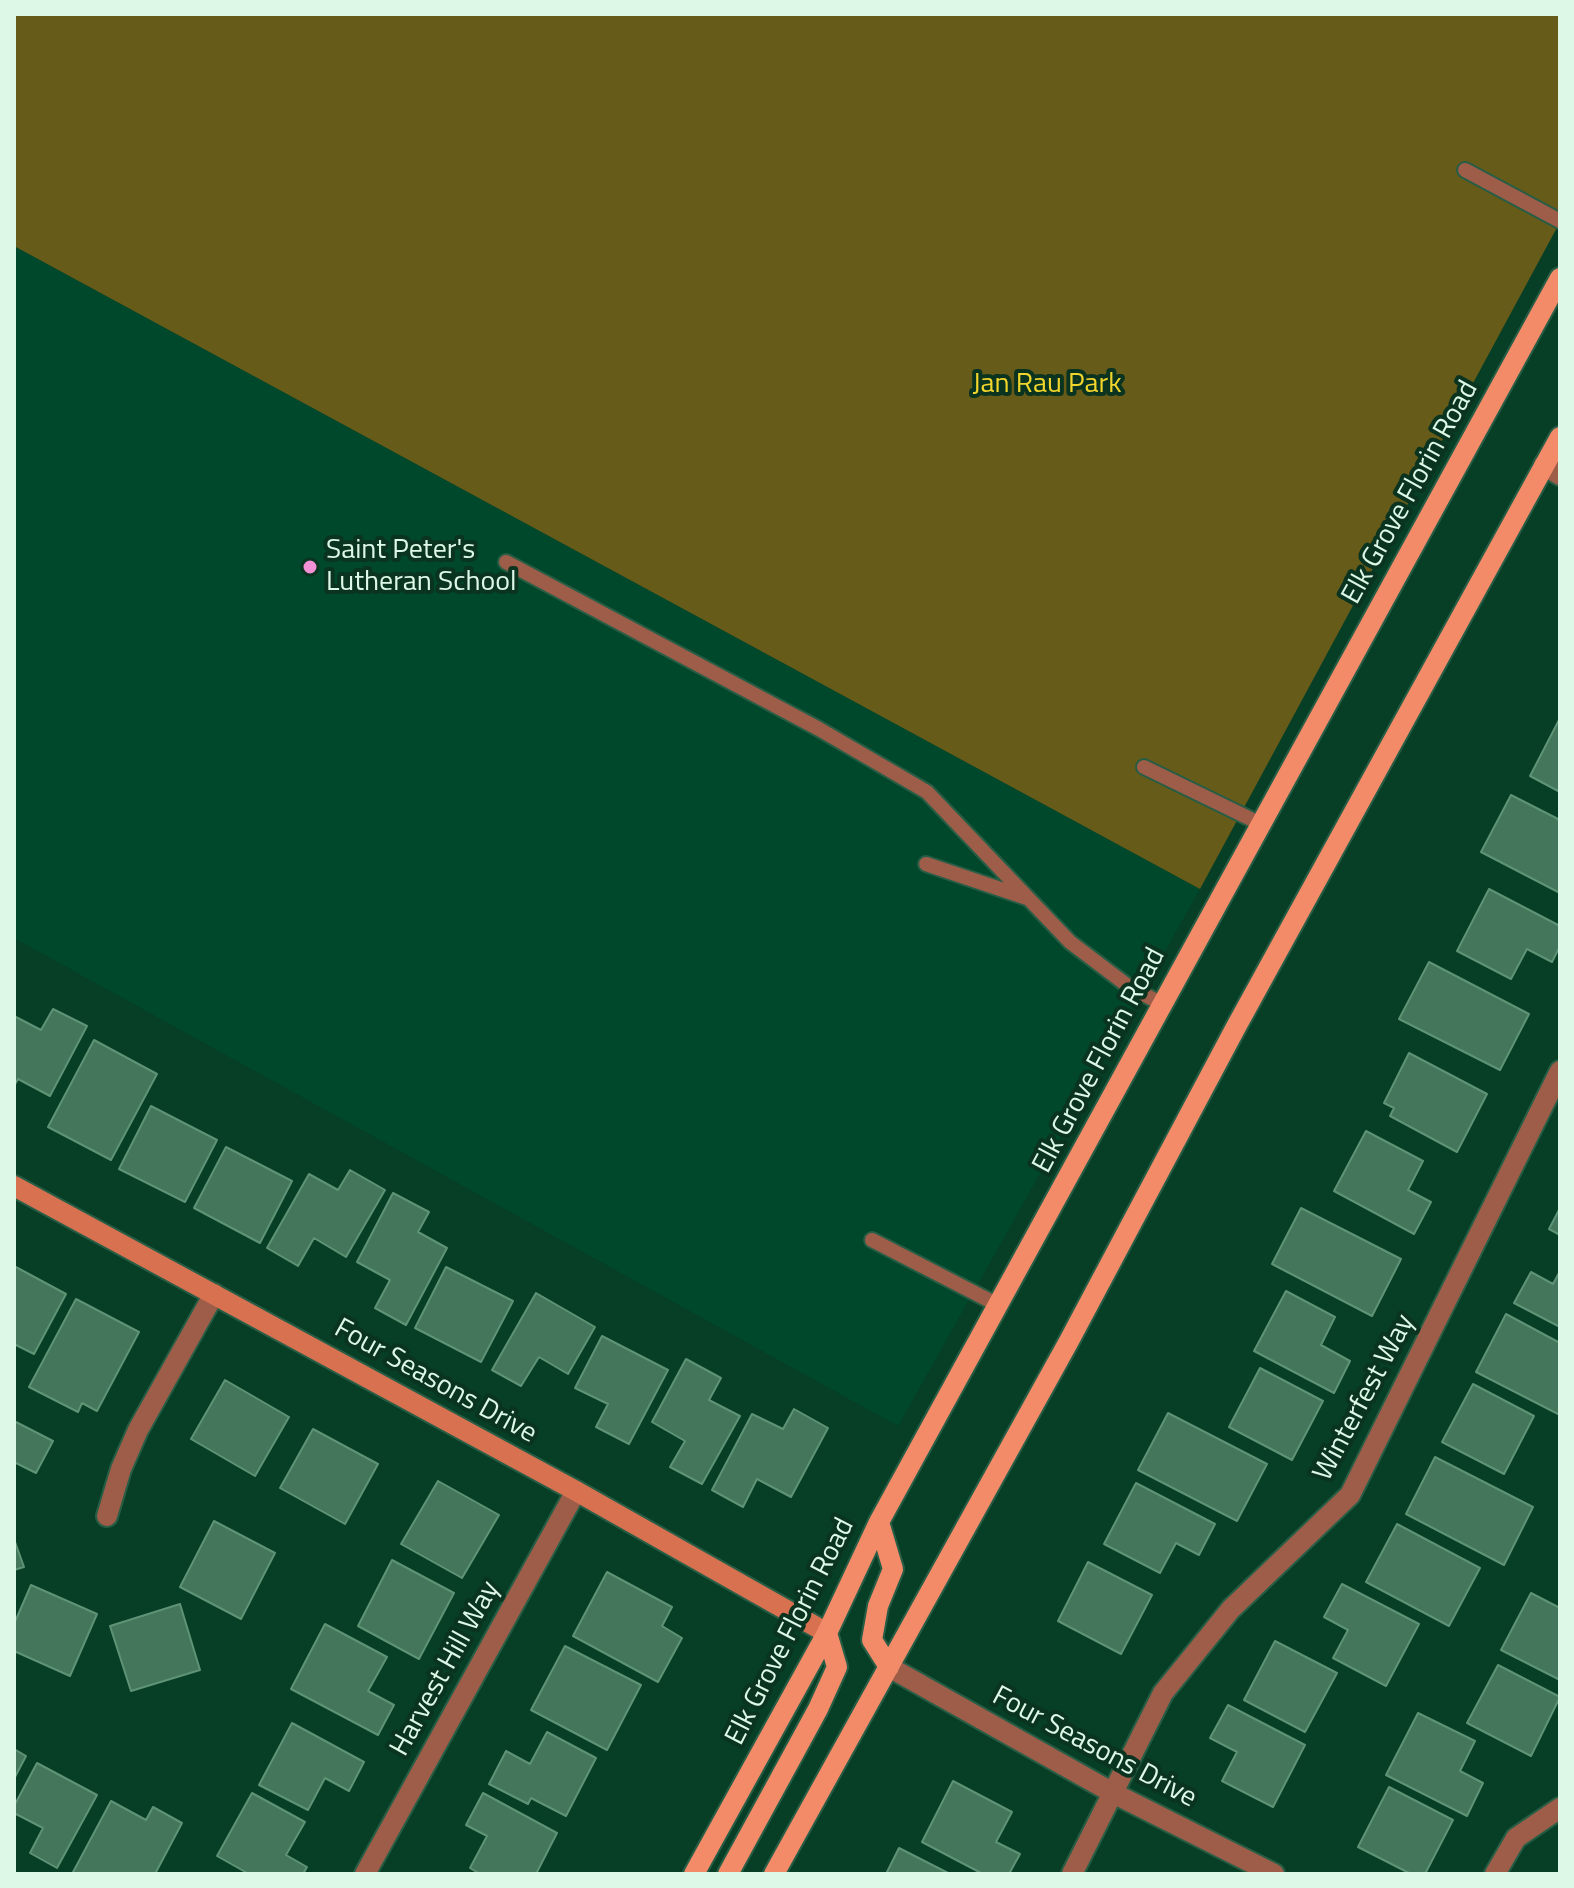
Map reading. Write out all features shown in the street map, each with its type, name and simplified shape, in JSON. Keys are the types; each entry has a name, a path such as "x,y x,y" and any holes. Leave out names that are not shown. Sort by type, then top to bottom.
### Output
{"main road":[{"name":"Elk Grove Florin Road","path":"694,1874 827,1633 879,1522 1000,1306 1560,278"},
{"path":"774,1874 1552,470 1560,437"},
{"path":"879,1522 893,1569 878,1606 872,1640 889,1667"},
{"path":"728,1874 818,1709 837,1667 827,1633"}],"street":[{"name":"Winterfest Way","path":"1072,1874 1163,1693 1231,1609 1350,1495 1560,1071"},
{"name":"Four Seasons Drive","path":"14,1186 576,1491 827,1633"},
{"path":"107,1516 121,1469 138,1430 214,1294"},
{"name":"Harvest Hill Way","path":"365,1874 576,1491"},
{"name":"Four Seasons Drive","path":"889,1667 1113,1793 1274,1874"},
{"path":"1495,1874 1516,1838 1560,1808"}],"lane":[{"path":"1465,170 1560,221"},
{"path":"506,562 819,729 927,792 1070,942 1128,986 1162,1004"},
{"path":"1144,767 1261,824"},
{"path":"926,864 1032,899"},
{"path":"872,1240 1000,1306"}],"shaded area":[{"name":"Saint Peter's Lutheran School","path":"14,246 1200,889 898,1426 14,938"}],"green space":[{"name":"Jan Rau Park","path":"14,14 1560,14 1560,222 1200,889 14,246"}],"building":[{"path":"1560,718 1560,792 1530,776"},
{"path":"1511,795 1560,820 1560,893 1481,852"},
{"path":"1489,889 1560,926 1560,946 1552,962 1527,949 1511,979 1457,951"},
{"path":"1429,962 1529,1014 1500,1070 1399,1019"},
{"path":"53,1009 87,1026 50,1096 18,1079 14,1086 14,1016 41,1030"},
{"path":"94,1040 157,1074 111,1160 48,1127"},
{"path":"1409,1053 1487,1094 1457,1152 1390,1116 1394,1108 1384,1103"},
{"path":"151,1106 217,1140 185,1202 119,1169"},
{"path":"1366,1131 1423,1161 1408,1190 1431,1202 1414,1234 1334,1191"},
{"path":"226,1147 292,1181 260,1243 194,1208"},
{"path":"350,1170 385,1190 346,1257 314,1238 298,1266 267,1248 309,1174 338,1190"},
{"path":"393,1193 429,1212 418,1232 447,1248 406,1325 375,1308 390,1280 357,1262"},
{"path":"1301,1208 1401,1259 1372,1316 1272,1264"},
{"path":"1560,1208 1560,1235 1549,1229"},
{"path":"14,1266 66,1294 34,1354 14,1344"},
{"path":"446,1267 513,1301 481,1362 415,1328"},
{"path":"1560,1271 1560,1327 1514,1303 1531,1272 1553,1284"},
{"path":"1286,1291 1335,1317 1321,1345 1350,1361 1334,1393 1254,1351"},
{"path":"536,1293 595,1327 568,1374 539,1357 521,1386 492,1370"},
{"path":"76,1299 139,1332 97,1411 82,1403 78,1412 29,1387"},
{"path":"1506,1314 1560,1343 1560,1415 1476,1372"},
{"path":"602,1336 668,1370 629,1444 596,1427 608,1404 575,1388"},
{"path":"686,1359 721,1378 709,1400 740,1416 702,1484 670,1467 685,1441 652,1422"},
{"path":"1260,1368 1323,1401 1292,1460 1229,1427"},
{"path":"225,1380 289,1417 255,1476 191,1439"},
{"path":"1473,1384 1534,1416 1504,1474 1442,1442"},
{"path":"794,1409 828,1428 791,1497 757,1479 743,1507 712,1490 752,1414 783,1429"},
{"path":"1168,1413 1267,1464 1237,1521 1138,1470"},
{"path":"14,1421 53,1441 36,1473 14,1462"},
{"path":"313,1429 378,1464 345,1524 280,1488"},
{"path":"1435,1457 1533,1507 1504,1565 1406,1514"},
{"path":"438,1481 499,1515 462,1578 401,1544"},
{"path":"1136,1483 1215,1524 1199,1555 1176,1543 1160,1573 1104,1544"},
{"path":"214,1521 275,1553 241,1619 180,1587"},
{"path":"1397,1524 1480,1568 1449,1626 1366,1582"},
{"path":"14,1539 24,1567 14,1570"},
{"path":"392,1560 454,1593 419,1659 358,1626"},
{"path":"1088,1562 1152,1595 1121,1654 1058,1621"},
{"path":"607,1572 672,1607 662,1626 682,1638 658,1682 573,1636"},
{"path":"1342,1584 1419,1624 1386,1686 1333,1658 1348,1630 1324,1617"},
{"path":"31,1585 97,1614 70,1676 14,1651 14,1624"},
{"path":"1531,1593 1560,1608 1560,1680 1501,1650"},
{"path":"180,1604 200,1670 131,1691 110,1626"},
{"path":"325,1624 387,1657 368,1691 394,1705 378,1735 291,1689"},
{"path":"1275,1641 1337,1673 1305,1732 1244,1700"},
{"path":"565,1646 641,1685 607,1750 531,1710"},
{"path":"1498,1665 1560,1697 1531,1756 1467,1723"},
{"path":"1228,1705 1305,1745 1273,1807 1222,1781 1237,1752 1210,1738"},
{"path":"1418,1713 1475,1741 1460,1771 1483,1783 1467,1816 1386,1775"},
{"path":"292,1723 364,1762 349,1791 325,1778 308,1810 259,1785"},
{"path":"547,1732 596,1758 566,1816 531,1798 528,1804 489,1784 506,1751 530,1764"},
{"path":"14,1749 26,1756 14,1779"},
{"path":"37,1763 97,1795 57,1868 30,1853 43,1828 14,1813 14,1806"},
{"path":"953,1781 1012,1812 996,1842 1020,1854 1009,1874 983,1874 922,1842"},
{"path":"1389,1787 1453,1820 1425,1874 1411,1874 1358,1847"},
{"path":"252,1793 305,1822 286,1855 307,1867 303,1874 249,1874 217,1856"},
{"path":"483,1793 557,1833 536,1874 480,1874 470,1868 487,1836 466,1825"},
{"path":"111,1801 146,1820 153,1807 182,1823 155,1874 72,1874"},
{"path":"899,1848 950,1874 886,1874"}],"place":[{"name":"Saint Peter's Lutheran School","path":"310,567"}]}
